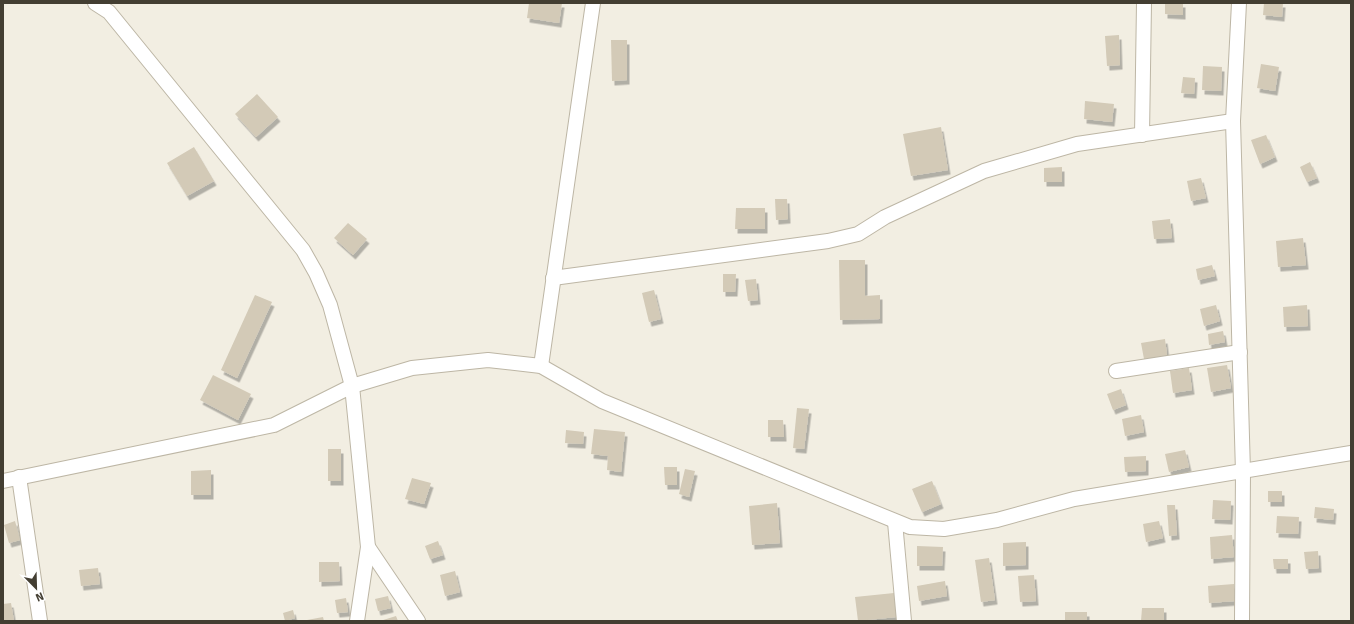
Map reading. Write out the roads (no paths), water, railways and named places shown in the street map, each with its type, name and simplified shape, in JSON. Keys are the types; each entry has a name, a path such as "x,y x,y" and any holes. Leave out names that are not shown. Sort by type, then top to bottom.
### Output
{"street":[{"path":"95,3 110,12 303,250 316,273 330,305 352,386 368,547 357,621"},
{"path":"540,366 593,3"},
{"path":"1142,134 1144,3"},
{"path":"1239,3 1232,121 1243,472 1242,621"},
{"path":"553,278 828,241 858,234 884,217 984,171 1077,144 1232,121"},
{"path":"1116,371 1240,352"},
{"path":"3,481 274,425 352,386 412,368 488,360 540,366 602,400 910,527 944,529 997,520 1074,499 1351,453"},
{"path":"19,477 40,621"},
{"path":"895,522 904,621"},
{"path":"368,547 418,621"}]}
